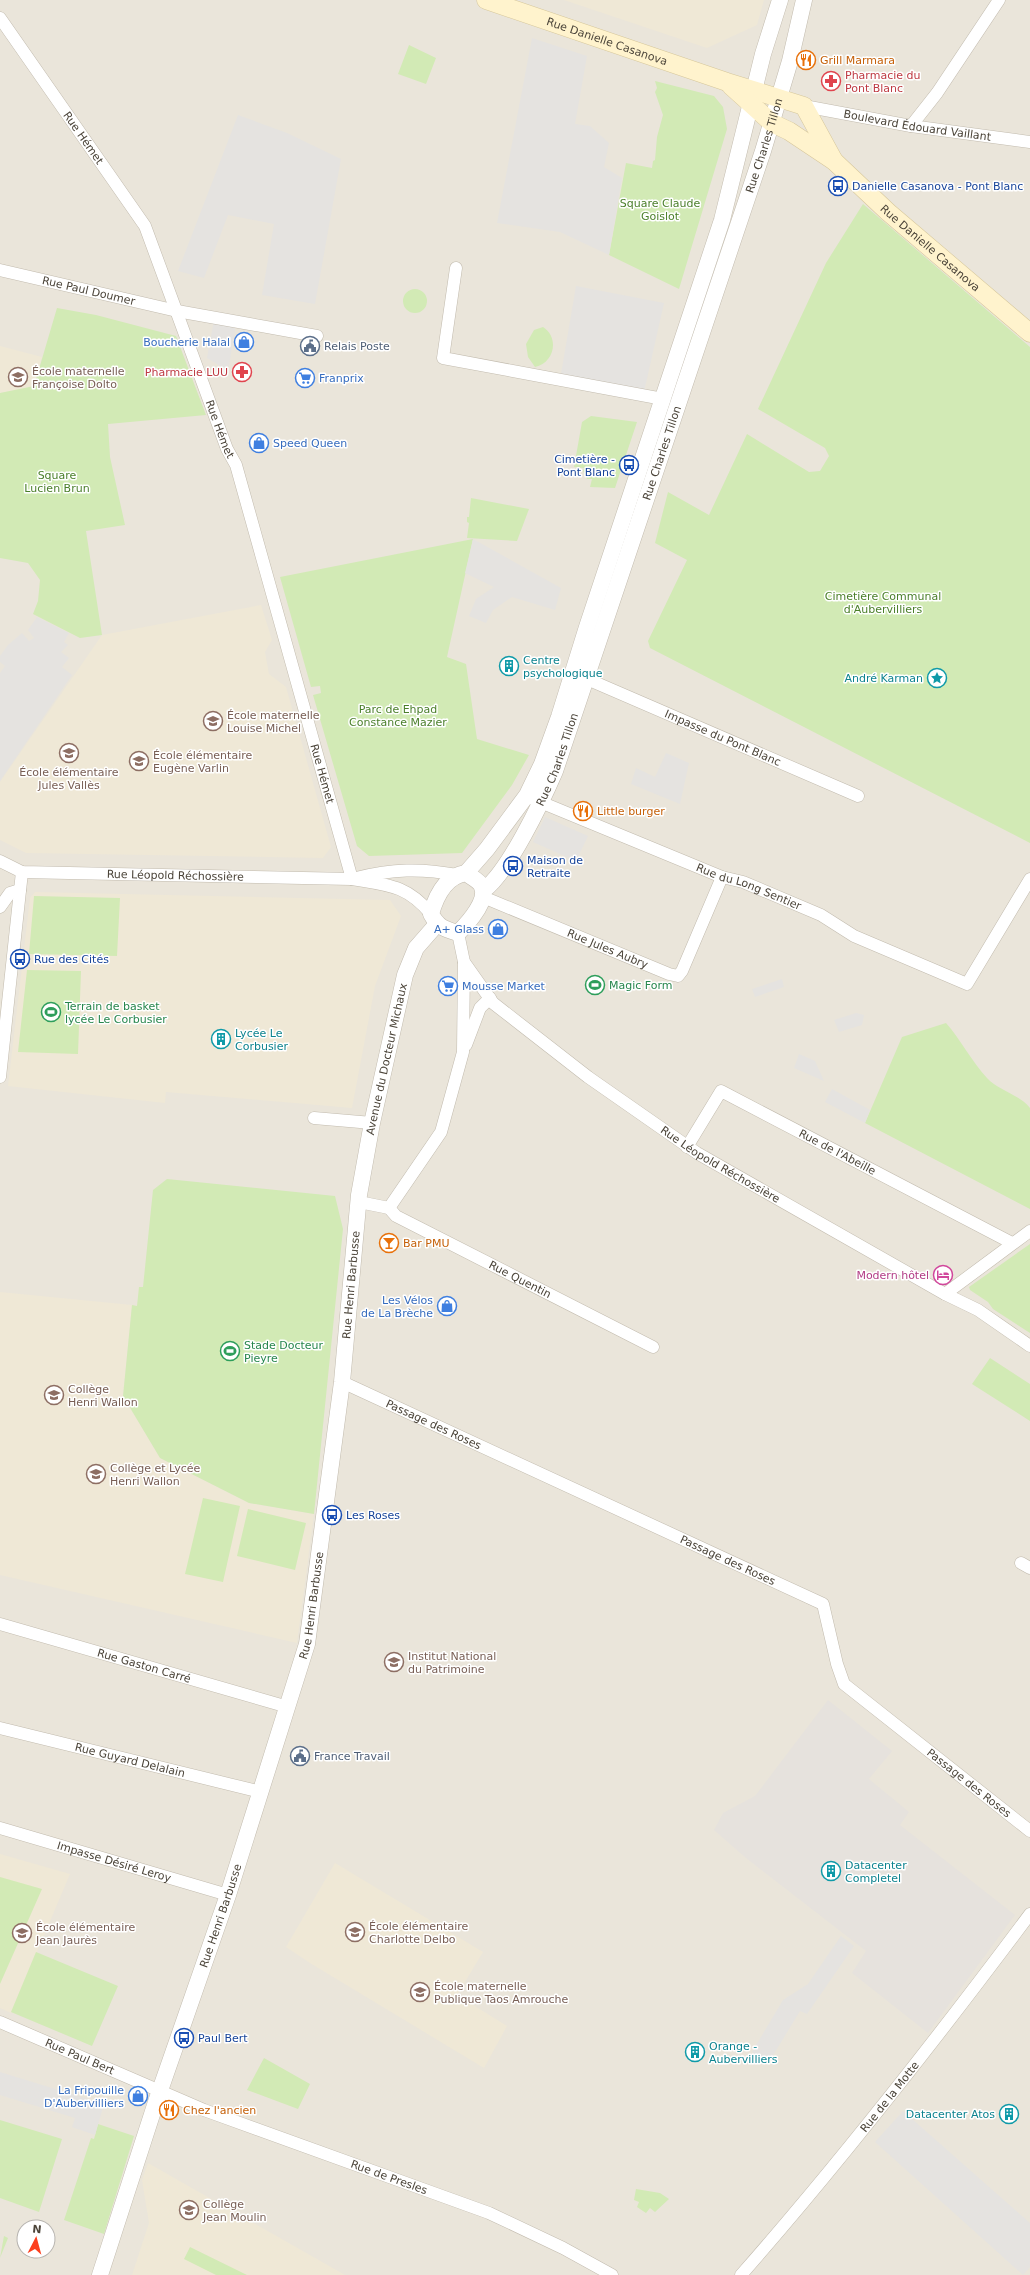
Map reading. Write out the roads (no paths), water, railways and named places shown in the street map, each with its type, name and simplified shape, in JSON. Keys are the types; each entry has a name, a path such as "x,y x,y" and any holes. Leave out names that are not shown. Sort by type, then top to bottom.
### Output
{"main road":[{"name":"Rue Danielle Casanova","path":"486,0 727,82 752,97 772,122 789,131 834,161 888,212 1030,333"},
{"name":"Rue Danielle Casanova","path":"752,97 779,98 804,106 834,161"}],"street":[{"name":"Rue Charles Tillon","path":"462,874 488,849 527,795 542,764 559,717 722,220 752,97 780,0"},
{"name":"Rue Charles Tillon","path":"483,893 492,884 508,860 542,803 555,771 772,122 804,0"},
{"path":"911,126 937,93 999,0"},
{"name":"Rue Hémet","path":"0,18 146,226 227,449 236,465 352,879"},
{"name":"Boulevard Édouard Vaillant","path":"804,106 911,126 1030,142"},
{"path":"456,268 443,358 663,400"},
{"name":"Rue Paul Doumer","path":"0,270 177,311 317,336"},
{"name":"Impasse du Pont Blanc","path":"587,679 858,796"},
{"name":"Rue du Long Sentier","path":"527,795 542,803 722,877 743,882 821,915 854,936 967,984 1030,879"},
{"name":"Rue Léopold Réchossière","path":"0,861 22,872 352,879 401,889 418,899 434,919"},
{"name":"Rue Léopold Réchossière","path":"352,879 384,870 430,870 462,874"},
{"path":"0,1077 22,872"},
{"path":"462,874 480,883 483,893 473,917 458,933 443,929 434,919 434,903 442,888 462,874"},
{"name":"Rue Jules Aubry","path":"483,893 669,974 678,976 682,971 722,877"},
{"path":"0,907 10,893 20,890"},
{"name":"Avenue du Docteur Michaux","path":"359,1202 372,1123 405,975 416,948 434,919"},
{"name":"Rue Léopold Réchossière","path":"458,933 464,962 490,998 588,1077 687,1147 946,1294 978,1310 1030,1346"},
{"path":"463,1052 464,962"},
{"path":"359,1202 389,1208 441,1132 463,1052 480,1008 490,998"},
{"name":"Rue de l'Abeille","path":"687,1147 721,1091 1012,1243"},
{"path":"314,1118 372,1123"},
{"name":"Rue Henri Barbusse","path":"100,2275 161,2090 228,1895 307,1644 342,1382 359,1202"},
{"name":"Rue Quentin","path":"389,1208 396,1216 653,1347"},
{"path":"946,1294 1030,1231"},
{"name":"Passage des Roses","path":"342,1382 823,1604 837,1664 844,1684 1030,1831"},
{"name":"Rue Gaston Carré","path":"0,1624 288,1707"},
{"name":"Rue Guyard Delalain","path":"0,1728 261,1792"},
{"name":"Impasse Désiré Leroy","path":"0,1828 228,1895"},
{"name":"Rue de la Motte","path":"742,2275 870,2123 937,2038 1030,1914"},
{"name":"Rue Paul Bert","path":"0,2022 161,2090"},
{"name":"Rue de Presles","path":"161,2090 173,2098 242,2125 489,2213 563,2248 612,2275"}],"place":[{"name":"Grill Marmara","path":"806,60"},
{"name":"Pharmacie du Pont Blanc","path":"831,81"},
{"name":"Danielle Casanova - Pont Blanc","path":"838,186"},
{"name":"Boucherie Halal","path":"244,342"},
{"name":"Relais Poste","path":"310,346"},
{"name":"Pharmacie LUU","path":"242,372"},
{"name":"École maternelle Françoise Dolto","path":"18,377"},
{"name":"Franprix","path":"305,378"},
{"name":"Speed Queen","path":"259,443"},
{"name":"Cimetière - Pont Blanc","path":"629,465"},
{"name":"Centre psychologique","path":"509,666"},
{"name":"André Karman","path":"937,678"},
{"name":"École maternelle Louise Michel","path":"213,721"},
{"name":"École élémentaire Jules Vallès","path":"69,753"},
{"name":"École élémentaire Eugène Varlin","path":"139,761"},
{"name":"Little burger","path":"583,811"},
{"name":"Maison de Retraite","path":"513,866"},
{"name":"A+ Glass","path":"498,929"},
{"name":"Rue des Cités","path":"20,959"},
{"name":"Magic Form","path":"595,985"},
{"name":"Mousse Market","path":"448,986"},
{"name":"Terrain de basket lycée Le Corbusier","path":"51,1012"},
{"name":"Lycée Le Corbusier","path":"221,1039"},
{"name":"Bar PMU","path":"389,1243"},
{"name":"Modern hôtel","path":"943,1275"},
{"name":"Les Vélos de La Brèche","path":"447,1306"},
{"name":"Stade Docteur Pieyre","path":"230,1351"},
{"name":"Collège Henri Wallon","path":"54,1395"},
{"name":"Collège et Lycée Henri Wallon","path":"96,1474"},
{"name":"Les Roses","path":"332,1515"},
{"name":"Institut National du Patrimoine","path":"394,1662"},
{"name":"France Travail","path":"300,1756"},
{"name":"Datacenter Completel","path":"831,1871"},
{"name":"École élémentaire Charlotte Delbo","path":"355,1932"},
{"name":"École élémentaire Jean Jaurès","path":"22,1933"},
{"name":"École maternelle Publique Taos Amrouche","path":"420,1992"},
{"name":"Paul Bert","path":"184,2038"},
{"name":"Orange - Aubervilliers","path":"695,2052"},
{"name":"La Fripouille D'Aubervilliers","path":"138,2096"},
{"name":"Chez l'ancien","path":"169,2110"},
{"name":"Datacenter Atos","path":"1009,2114"},
{"name":"Collège Jean Moulin","path":"189,2210"}],"park label":[{"name":"Square Claude Goislot","path":"660,209"},
{"name":"Square Lucien Brun","path":"57,481"},
{"name":"Cimetière Communal d'Aubervilliers","path":"883,602"},
{"name":"Parc de Ehpad Constance Mazier","path":"398,715"}]}
